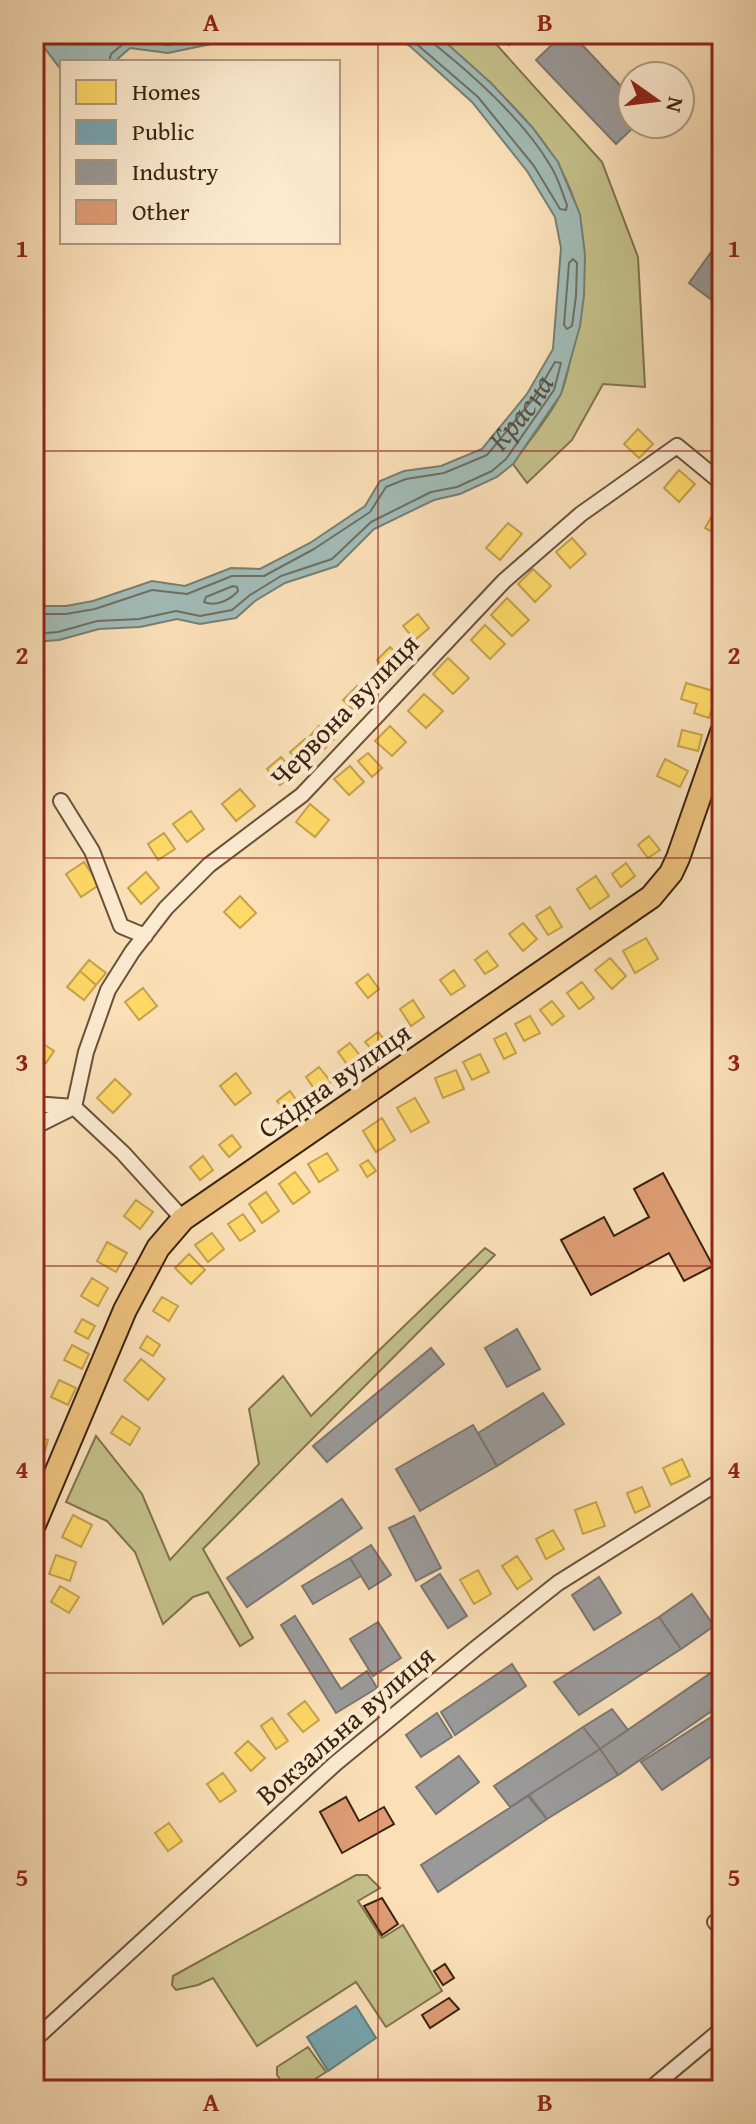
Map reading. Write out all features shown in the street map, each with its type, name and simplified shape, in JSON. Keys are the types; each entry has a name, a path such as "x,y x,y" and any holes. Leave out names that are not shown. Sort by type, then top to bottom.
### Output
{"main road":[{"name":"Східна вулиця","path":"34,1525 125,1310 158,1248 183,1219 651,897 666,880 678,858 722,732"}],"street":[{"name":"Червона вулиця","path":"74,1107 86,1052 108,990 166,908 209,865 302,795 504,581 581,514 677,446 722,483"},
{"path":"61,801 92,851 121,926 145,936"},
{"path":"34,1104 74,1107 123,1153 183,1219"},
{"path":"34,1127 74,1107"},
{"name":"Вокзальна вулиця","path":"34,2040 336,1763 464,1658 558,1583 716,1484"},
{"path":"649,2090 722,2029"}],"shaded area":[{"path":"435,34 487,34 602,162 638,257 645,387 603,384 572,440 527,483 513,464 552,410 566,379 583,282 583,237 573,197 556,162 533,129 505,98"},
{"path":"485,1248 495,1255 203,1549 253,1638 240,1646 208,1592 193,1597 163,1624 135,1552 107,1521 66,1502 96,1436 142,1494 170,1560 259,1464 249,1409 283,1376 311,1416"},
{"path":"356,1875 367,1875 380,1888 358,1901 382,1938 403,1925 442,1991 386,2027 356,1982 257,2046 213,1978 176,1990 172,1985 173,1976"},
{"path":"308,2047 326,2072 298,2090 288,2090 277,2075 277,2067"}],"water":[{"path":"34,34 259,34 168,53 130,48 116,60 60,60 60,68"},
{"name":"Красна","path":"391,34 435,34 443,40 491,83 532,127 558,162 580,214 585,255 580,326 561,394 513,464 497,477 460,494 434,500 374,529 337,566 285,583 255,601 236,618 200,624 177,619 140,627 99,629 59,640 34,642 34,606 66,606 93,601 152,581 185,586 231,568 260,569 310,543 365,506 380,481 404,471 441,466 482,449 527,394 553,349 561,248 555,217 527,171 472,102 411,47"}],"building: Homes":[{"path":"638,429 653,444 639,458 624,444"},
{"path":"679,470 695,484 679,502 664,488"},
{"path":"717,507 722,510 722,537 705,528"},
{"path":"508,523 522,534 500,560 486,548"},
{"path":"572,538 586,554 570,568 556,552"},
{"path":"533,569 551,586 535,602 518,584"},
{"path":"507,598 529,620 512,636 491,615"},
{"path":"418,614 429,628 415,640 403,626"},
{"path":"485,625 505,644 490,659 471,640"},
{"path":"717,634 722,636 722,652 713,650"},
{"path":"390,647 403,660 390,673 377,660"},
{"path":"448,658 469,678 453,694 433,674"},
{"path":"686,683 717,692 709,718 694,713 697,704 681,699"},
{"path":"357,686 370,700 357,713 343,700"},
{"path":"424,694 443,711 426,728 408,711"},
{"path":"319,726 334,739 324,749 310,736"},
{"path":"390,726 406,742 392,756 375,741"},
{"path":"682,730 702,735 698,751 678,746"},
{"path":"305,739 317,754 302,766 290,752"},
{"path":"368,753 382,768 372,777 358,761"},
{"path":"281,757 294,773 280,785 267,769"},
{"path":"665,759 688,771 680,787 657,776"},
{"path":"350,766 364,782 349,795 334,779"},
{"path":"240,789 255,806 236,821 222,804"},
{"path":"310,804 329,820 315,837 296,822"},
{"path":"191,811 204,829 187,842 173,824"},
{"path":"164,833 175,849 158,860 148,844"},
{"path":"649,836 660,850 648,858 638,845"},
{"path":"84,862 99,885 81,897 66,874"},
{"path":"626,863 635,876 621,887 612,874"},
{"path":"146,872 159,888 141,904 128,888"},
{"path":"596,876 609,896 590,909 577,889"},
{"path":"240,896 256,913 240,928 224,912"},
{"path":"550,907 562,927 548,935 536,916"},
{"path":"523,923 537,939 523,951 509,934"},
{"path":"646,938 658,959 635,973 623,951"},
{"path":"487,951 498,966 485,974 475,960"},
{"path":"610,958 626,976 612,989 595,970"},
{"path":"89,960 106,973 96,985 80,971"},
{"path":"454,970 465,986 451,995 440,980"},
{"path":"80,971 96,985 84,1000 67,987"},
{"path":"368,974 379,989 368,998 356,983"},
{"path":"582,982 594,998 579,1009 567,993"},
{"path":"143,988 157,1006 139,1020 125,1002"},
{"path":"413,1000 424,1017 411,1026 400,1009"},
{"path":"552,1001 564,1016 552,1025 540,1010"},
{"path":"530,1016 540,1033 524,1041 515,1024"},
{"path":"378,1032 389,1045 376,1055 365,1042"},
{"path":"506,1033 516,1053 504,1059 494,1039"},
{"path":"39,1041 54,1051 46,1063 34,1055"},
{"path":"350,1043 362,1058 349,1067 338,1052"},
{"path":"480,1054 489,1072 472,1080 463,1062"},
{"path":"319,1067 331,1082 317,1093 306,1077"},
{"path":"456,1070 464,1089 443,1098 435,1078"},
{"path":"236,1073 251,1093 235,1105 220,1086"},
{"path":"115,1079 131,1094 113,1113 97,1098"},
{"path":"290,1091 302,1108 289,1117 277,1101"},
{"path":"415,1098 429,1122 411,1132 397,1108"},
{"path":"382,1118 395,1140 376,1152 363,1131"},
{"path":"232,1135 241,1147 229,1157 219,1145"},
{"path":"327,1153 338,1170 319,1182 308,1164"},
{"path":"203,1156 213,1170 200,1180 190,1167"},
{"path":"368,1160 376,1171 367,1177 360,1165"},
{"path":"295,1172 310,1192 293,1204 279,1184"},
{"path":"266,1192 279,1211 262,1223 249,1204"},
{"path":"136,1200 153,1212 140,1229 124,1216"},
{"path":"243,1214 255,1231 240,1241 228,1224"},
{"path":"212,1233 224,1249 208,1262 195,1245"},
{"path":"107,1242 127,1253 116,1272 97,1261"},
{"path":"189,1254 205,1270 191,1284 175,1268"},
{"path":"92,1278 108,1288 98,1306 81,1296"},
{"path":"162,1297 178,1306 169,1321 153,1311"},
{"path":"82,1319 95,1326 88,1339 75,1332"},
{"path":"147,1336 160,1345 153,1356 140,1348"},
{"path":"72,1345 89,1354 82,1369 64,1360"},
{"path":"141,1359 165,1379 148,1400 124,1380"},
{"path":"59,1380 76,1388 68,1405 51,1397"},
{"path":"122,1416 140,1428 130,1445 111,1433"},
{"path":"34,1436 48,1440 44,1454 34,1451"},
{"path":"682,1459 690,1476 671,1485 663,1468"},
{"path":"642,1487 650,1506 635,1513 627,1493"},
{"path":"596,1502 605,1526 583,1534 575,1510"},
{"path":"73,1515 92,1525 81,1547 62,1537"},
{"path":"553,1530 564,1549 546,1559 536,1539"},
{"path":"56,1555 76,1562 70,1581 49,1574"},
{"path":"517,1556 532,1579 517,1589 502,1566"},
{"path":"478,1570 491,1594 474,1604 460,1580"},
{"path":"60,1586 79,1597 69,1613 51,1602"},
{"path":"305,1701 319,1720 303,1732 288,1714"},
{"path":"272,1718 288,1741 276,1749 261,1726"},
{"path":"248,1741 265,1758 251,1771 235,1753"},
{"path":"223,1773 236,1791 220,1802 207,1784"},
{"path":"169,1823 182,1841 168,1851 155,1833"}],"building: Public":[{"path":"356,2006 376,2038 328,2071 307,2037"}],"building: Industry":[{"path":"499,34 520,34 509,45"},
{"path":"563,34 572,34 616,81 616,140 620,140 616,144 536,60"},
{"path":"722,237 722,295 716,303 689,283"},
{"path":"517,1329 540,1369 507,1387 485,1348"},
{"path":"431,1348 444,1364 327,1462 313,1446"},
{"path":"543,1393 564,1424 497,1466 478,1433"},
{"path":"473,1425 497,1466 420,1511 396,1469"},
{"path":"342,1499 362,1528 247,1607 227,1578"},
{"path":"414,1516 441,1568 416,1581 389,1528"},
{"path":"371,1545 391,1575 369,1589 350,1558"},
{"path":"350,1558 361,1576 313,1604 302,1586"},
{"path":"440,1574 467,1616 448,1628 421,1586"},
{"path":"599,1577 621,1613 594,1630 572,1595"},
{"path":"692,1594 714,1626 681,1649 659,1617"},
{"path":"295,1616 341,1689 367,1671 377,1688 336,1713 281,1625"},
{"path":"659,1617 681,1649 579,1715 554,1682"},
{"path":"378,1622 401,1658 373,1676 350,1639"},
{"path":"512,1664 526,1686 455,1735 441,1712"},
{"path":"718,1668 722,1674 722,1704 618,1775 600,1749"},
{"path":"612,1709 628,1730 600,1749 583,1727"},
{"path":"722,1710 722,1749 662,1790 641,1762"},
{"path":"437,1713 452,1737 421,1757 406,1735"},
{"path":"583,1727 600,1749 510,1807 494,1786"},
{"path":"600,1749 618,1775 547,1819 529,1795"},
{"path":"459,1756 479,1782 436,1814 416,1787"},
{"path":"528,1796 547,1819 438,1892 421,1865"}],"building: Other":[{"path":"663,1173 713,1266 684,1281 669,1253 591,1295 561,1240 604,1217 614,1236 649,1217 634,1189"},
{"path":"346,1797 359,1821 384,1807 394,1824 342,1853 320,1812"},
{"path":"382,1898 398,1924 382,1935 364,1906"},
{"path":"445,1964 454,1978 443,1985 434,1971"},
{"path":"449,1998 459,2009 430,2028 422,2015"}]}
